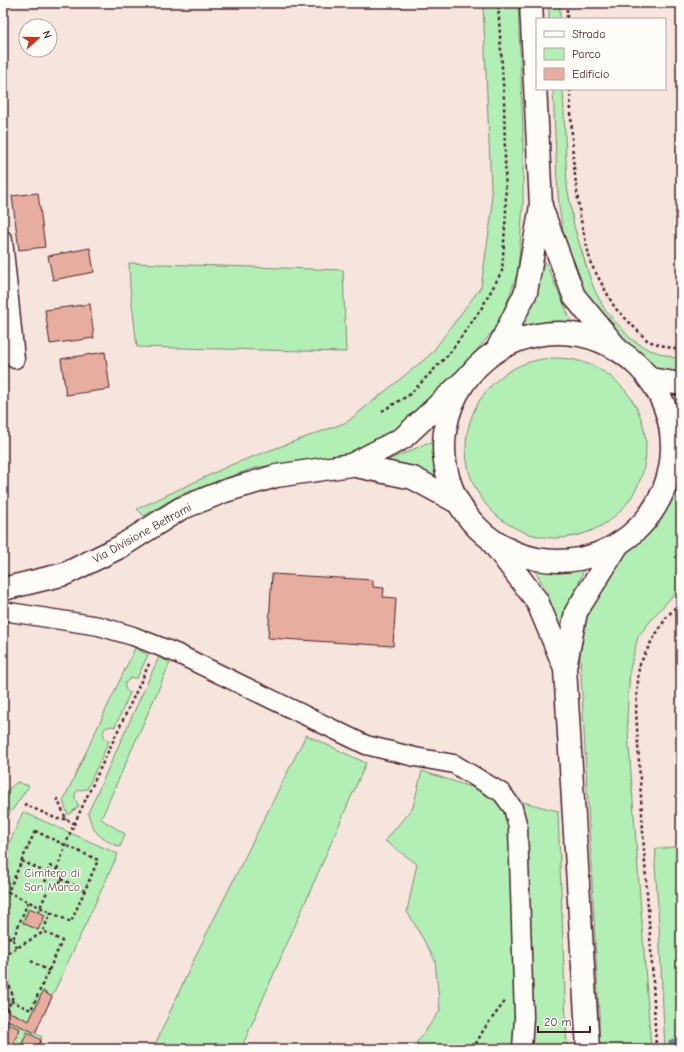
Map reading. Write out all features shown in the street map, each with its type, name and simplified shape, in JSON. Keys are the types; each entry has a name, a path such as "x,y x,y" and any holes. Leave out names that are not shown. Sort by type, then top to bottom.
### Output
{"main road":[{"path":"497,350 526,292 541,206 531,3"},
{"path":"541,206 574,296 617,349"},
{"path":"565,668 536,601 489,538 472,522 459,503 447,472 444,440 451,407 467,378 481,363 497,350 526,337 557,332 588,336 617,349 635,362 650,379 665,407 672,437 670,468"},
{"name":"Via Divisione Beltrami","path":"3,589 65,574 120,547 180,509 224,492 276,476 351,465 403,438 467,378"},
{"path":"650,379 681,384"},
{"path":"588,1049 565,668 576,612 620,543 643,523 661,497 670,468 681,446"},
{"name":"Via Divisione Beltrami","path":"351,465 413,478 459,503"},
{"path":"489,538 520,554 554,561 588,557 620,543"}],"street":[{"path":"3,240 15,359"},
{"path":"3,611 99,626 133,636 157,647 183,656 366,745 415,757 454,764 502,793 513,808 518,827 524,1017 522,1049"}],"path":[{"path":"382,411 409,395 449,354 481,309 502,271 506,212 504,99 498,3"},
{"path":"567,3 567,18"},
{"path":"570,90 573,159 580,216 592,264 615,308 648,341 681,351"},
{"path":"656,1049 636,710 639,666 666,618 681,601"},
{"path":"57,869 75,824 157,647"},
{"path":"57,798 66,819"},
{"path":"24,804 56,819 66,819 75,824"},
{"path":"35,831 98,860 71,922 8,892 22,861 35,831"},
{"path":"22,861 47,873"},
{"path":"50,866 64,872 58,886 44,880 47,873 50,866"},
{"path":"61,879 85,891"},
{"path":"38,912 51,883"},
{"path":"12,939 28,902"},
{"path":"3,956 43,931 51,912"},
{"path":"11,1001 31,1010 49,971 62,941 43,931"},
{"path":"3,934 12,939 16,948"},
{"path":"31,961 49,971"},
{"path":"3,969 13,996 8,1009 3,1007"},
{"path":"473,1049 484,1029 510,993 523,980"},
{"path":"5,1041 3,1047 8,1049"}],"green space":[{"path":"483,3 518,3 523,132 523,204 518,271 500,323 470,358 442,395 371,449 254,468 179,495 144,516 137,509 233,464 347,422 430,355 481,287 492,211"},
{"path":"549,3 560,3 560,18 549,18"},
{"path":"553,90 563,90 567,186 574,226 594,289 605,310 631,339 647,349 681,360 681,375 669,375 643,361 627,348 600,320 585,295 567,254 559,207"},
{"path":"545,261 574,328 537,328 520,331 536,292 542,264"},
{"path":"129,263 343,270 346,352 137,347"},
{"path":"556,358 573,360 590,365 606,373 625,391 631,398 642,422 646,448 644,465 639,482 631,498 613,517 606,523 582,534 556,538 539,536 522,531 506,523 487,505 481,498 470,474 466,448 468,431 473,414 481,398 499,379 506,373 530,362"},
{"path":"663,394 681,395 681,423 675,428 669,407"},
{"path":"427,443 434,444 436,479 389,464 390,459"},
{"path":"681,470 681,587 655,615 638,637 630,669 627,718 651,1049 599,1049 599,1014 580,656 585,621 603,585 620,558 658,519"},
{"path":"585,565 570,601 562,636 547,592 533,567 549,569"},
{"path":"135,648 148,655 137,678 131,678 125,683 127,692 130,693 115,727 112,726 105,728 104,735 109,741 87,789 78,790 75,794 75,799 79,806 68,815 63,801"},
{"path":"159,657 170,663 101,819 125,834 120,847 103,838 95,831 88,813"},
{"path":"306,735 366,763 241,1049 153,1049 196,955"},
{"path":"422,771 495,795 558,811 567,1049 412,1049 440,1011 435,960 407,911 417,864 385,841 413,807"},
{"path":"17,782 29,786 3,823 3,794"},
{"name":"Cimitero di San Marco","path":"23,812 118,854 35,1033 42,1037 37,1049 3,1049 3,858"},
{"path":"681,846 681,1049 665,1049 655,865 656,849"}],"building":[{"path":"38,193 45,247 19,250 12,196"},
{"path":"90,248 94,272 53,280 48,256"},
{"path":"90,304 94,338 50,344 45,310"},
{"path":"105,352 110,389 66,395 61,359"},
{"path":"272,574 373,580 373,587 384,588 383,597 396,598 393,646 268,638"},
{"path":"29,908 45,915 38,930 23,923"},
{"path":"43,991 52,997 35,1033 3,1018 3,1009 29,1021"},
{"path":"5,1022 20,1029 13,1044 3,1040 3,1025"},
{"path":"27,1032 41,1040 37,1049 20,1049"}],"waterway":[{"path":"671,1042 681,1040"},
{"path":"623,1049 645,1046"}]}
